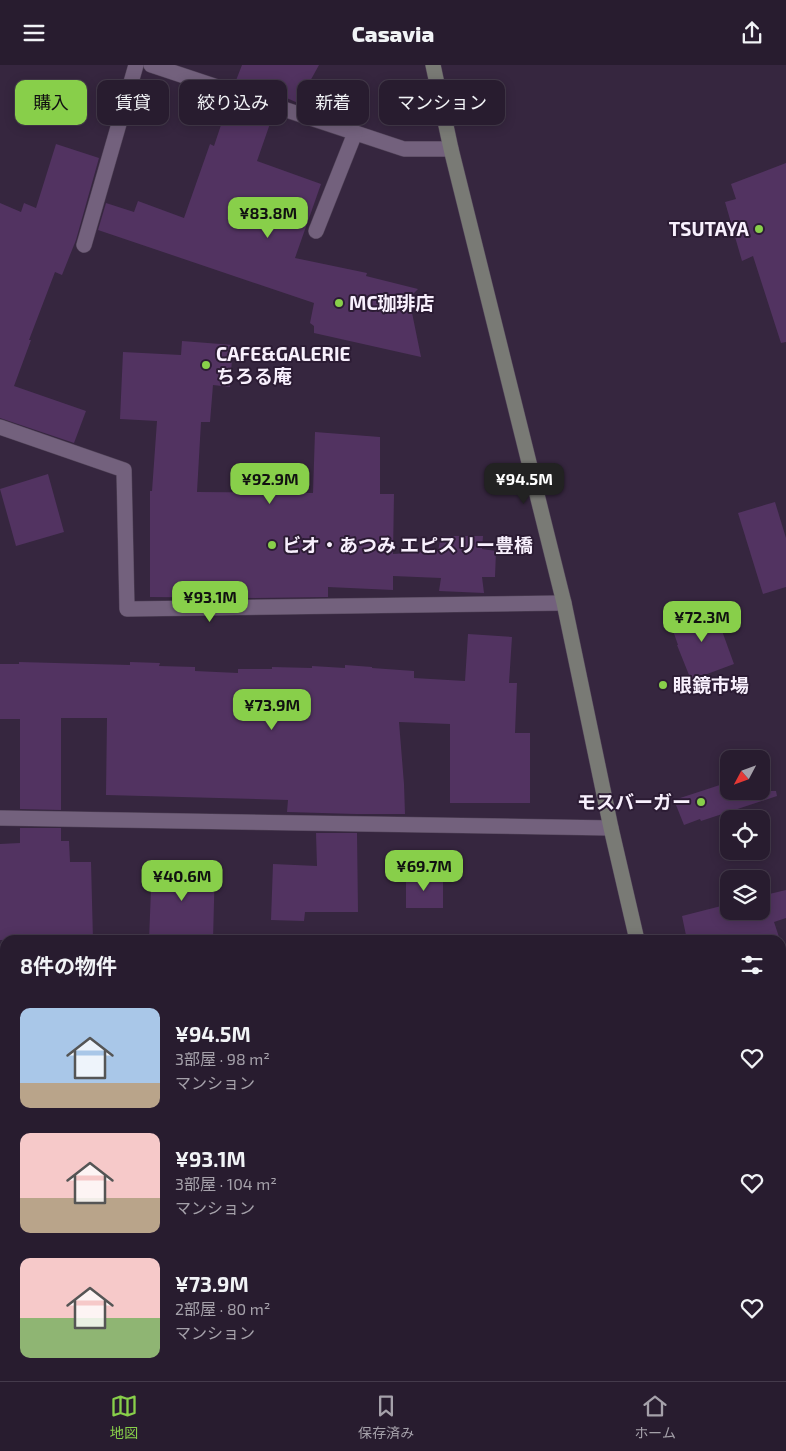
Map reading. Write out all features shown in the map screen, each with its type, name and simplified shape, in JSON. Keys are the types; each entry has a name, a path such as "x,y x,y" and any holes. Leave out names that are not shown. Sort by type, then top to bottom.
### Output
{"street":[{"path":"84,245 136,65"},
{"path":"151,65 404,149 451,149"},
{"path":"433,65 451,149 564,603 610,828 635,935"},
{"path":"316,231 356,133"},
{"path":"0,427 124,470 127,609 564,603"},
{"path":"0,818 610,828"}],"building":[{"path":"242,65 319,65 311,80 297,80 297,103 287,98 287,80 236,80"},
{"path":"221,125 270,125 257,161 321,184 295,258 367,273 366,276 418,289 409,298 421,357 314,333 314,326 310,323 314,303 98,230 106,203 134,212 138,201 184,218 210,144 214,146"},
{"path":"56,144 99,158 76,240 62,275 55,272 14,386 86,411 74,443 0,418 0,203 21,212 24,203 36,208"},
{"name":"TSUTAYA","path":"786,163 786,342 781,343 753,256 742,261 725,202 736,199 731,184"},
{"path":"182,341 233,345 230,387 213,385 210,422 201,422 197,492 313,493 315,432 380,437 380,494 394,494 393,554 438,551 441,536 483,536 482,549 496,551 495,577 482,577 484,593 439,591 441,578 393,576 393,590 328,587 328,597 150,597 150,491 152,491 157,421 120,419 123,352 181,355"},
{"path":"48,474 64,532 16,546 0,489"},
{"path":"775,502 786,538 786,587 763,594 738,513"},
{"path":"713,606 734,664 691,680 670,622"},
{"path":"468,634 512,637 509,683 517,683 515,733 530,733 530,803 450,803 450,724 399,722 405,814 287,812 288,800 106,795 107,718 61,718 61,810 20,809 20,719 0,719 0,664 19,664 19,662 130,665 130,662 160,663 159,666 195,667 195,671 238,673 238,669 272,669 272,667 312,668 312,666 345,668 345,665 414,671 414,678 465,681"},
{"path":"720,785 720,800 765,800 734,810 720,810 720,815 684,825 674,800"},
{"path":"770,791 776,791 777,796 770,798"},
{"path":"20,828 61,828 61,841 69,841 70,862 91,862 93,935 0,935 0,844 20,843"},
{"path":"316,833 357,833 358,912 305,912 304,921 271,920 273,864 317,866"},
{"path":"179,863 215,864 213,935 149,935 152,864 179,865"},
{"path":"406,876 443,876 443,908 406,908"},
{"path":"786,890 786,918 774,922 778,935 686,935 682,916 720,906 720,920 770,920 770,894"}],"place":[{"name":"TSUTAYA","path":"759,229"},
{"name":"MC珈琲店","path":"339,303"},
{"name":"CAFE&GALERIE ちろる庵","path":"206,365"},
{"name":"ビオ・あつみ エピスリー豊橋","path":"272,545"},
{"name":"眼鏡市場","path":"663,685"},
{"name":"モスバーガー","path":"701,802"}]}
